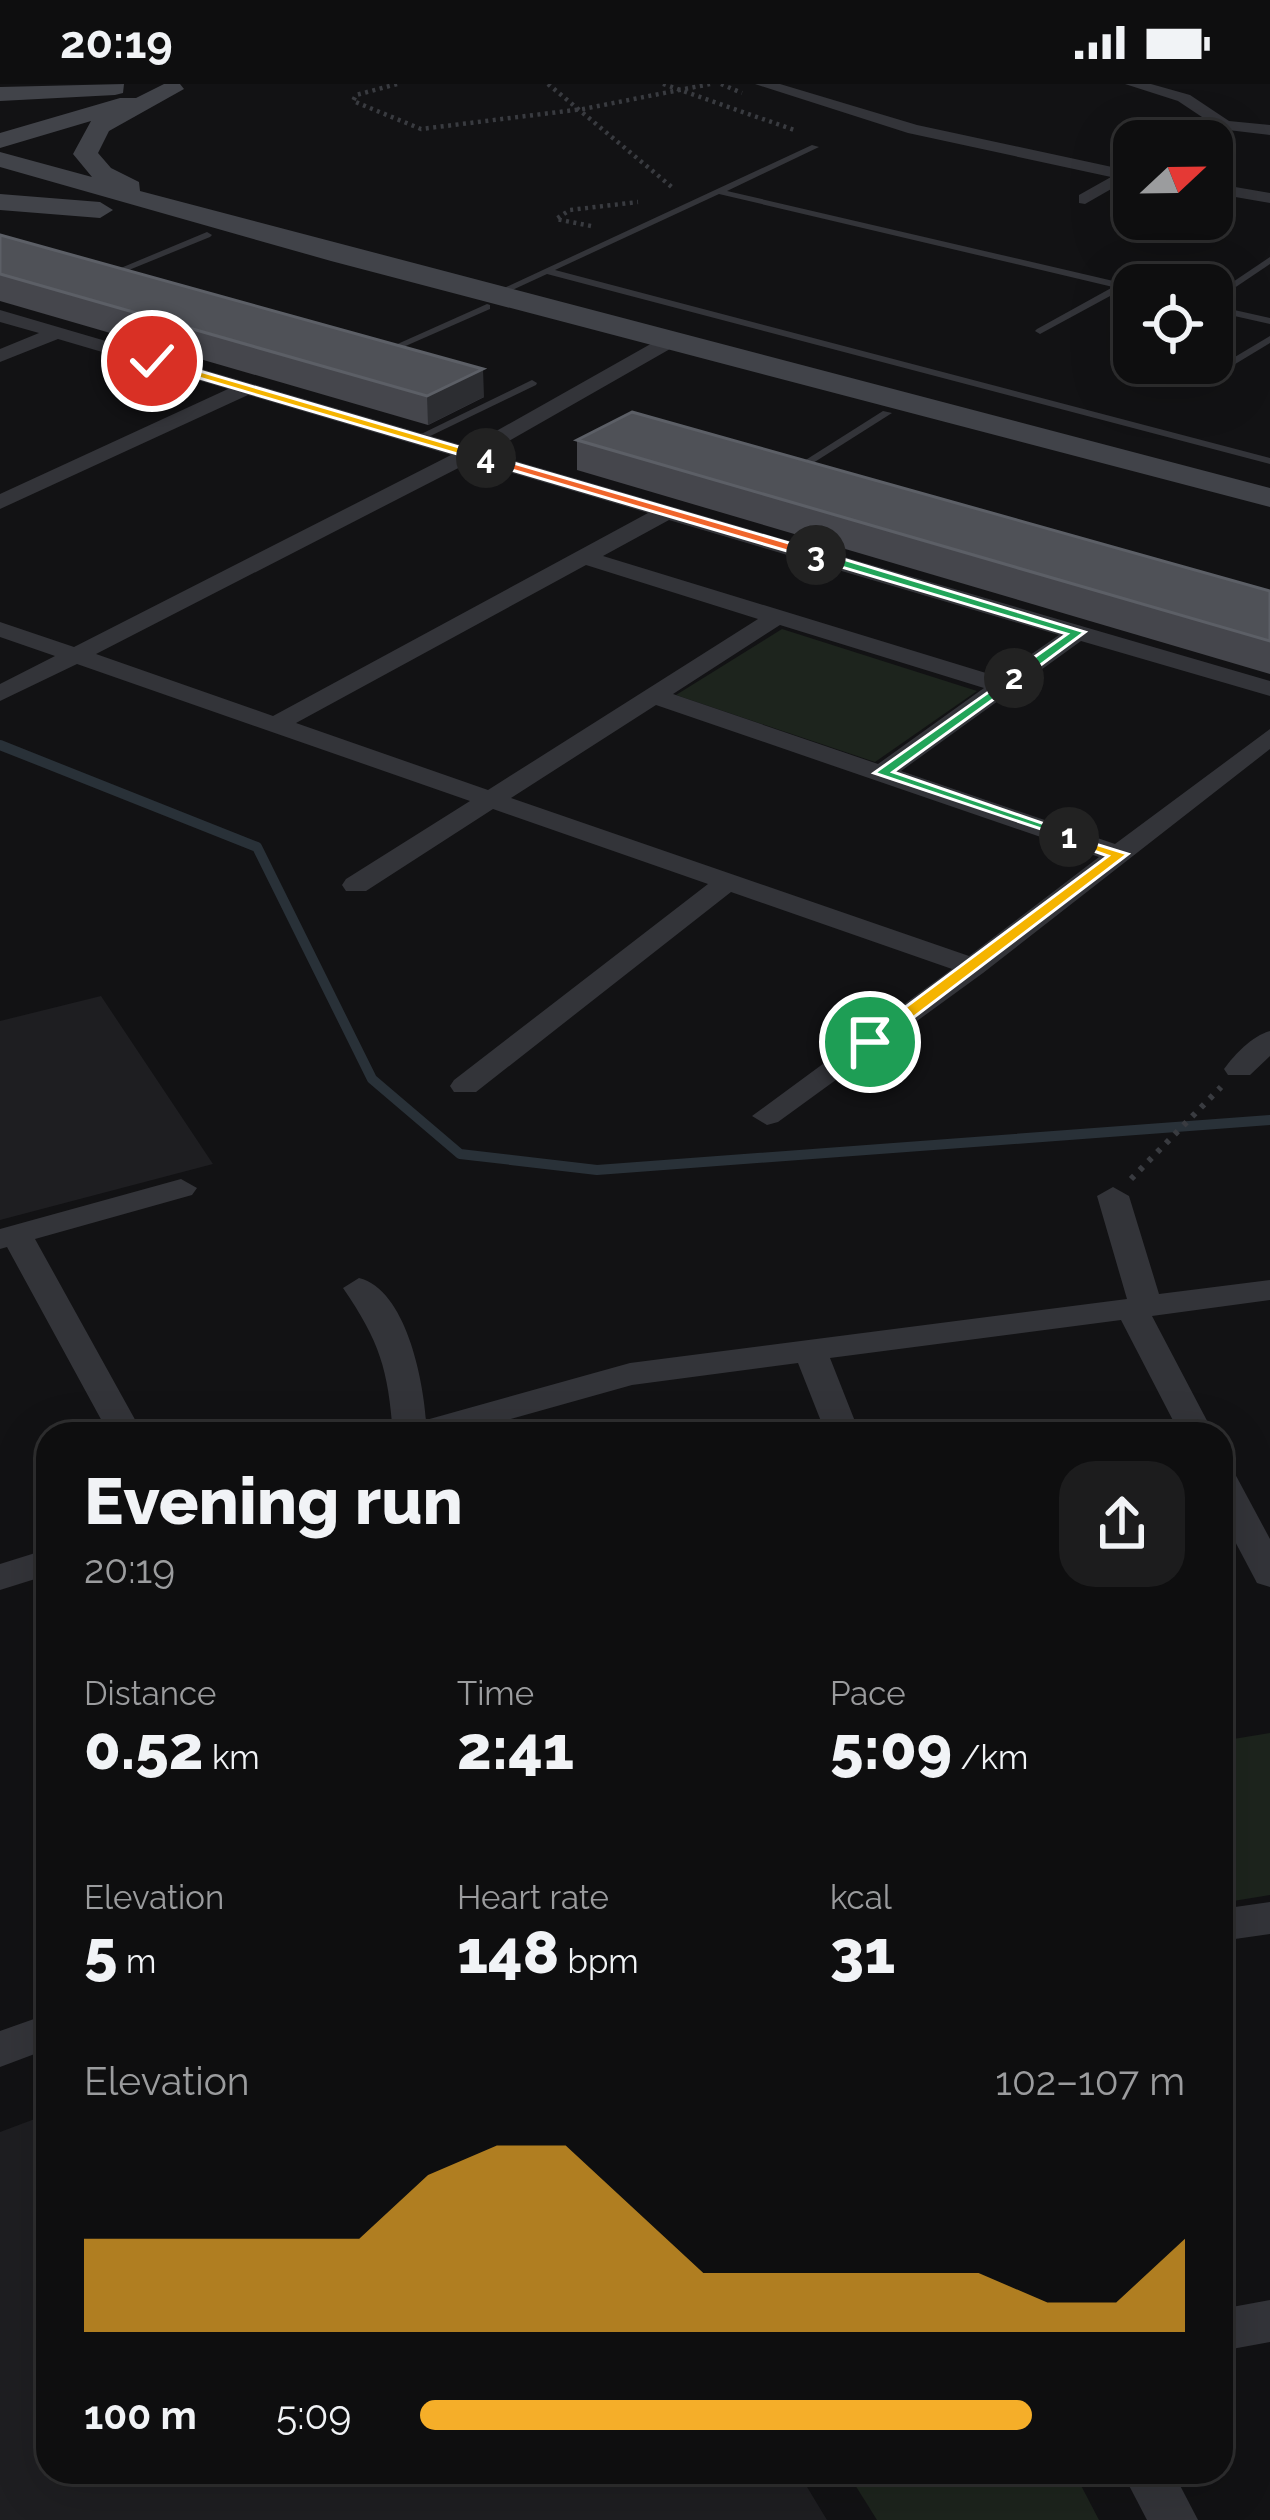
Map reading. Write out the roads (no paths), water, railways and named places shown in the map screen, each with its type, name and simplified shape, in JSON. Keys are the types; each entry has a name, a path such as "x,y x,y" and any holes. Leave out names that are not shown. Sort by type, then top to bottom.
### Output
{"main road":[{"path":"0,94 171,86"},
{"path":"0,120 171,86"},
{"path":"0,141 171,86"},
{"path":"170,207 102,173 85,154 99,127 171,86"},
{"path":"0,159 490,301"},
{"path":"0,182 1270,498"},
{"path":"0,202 117,212"},
{"path":"673,349 886,413 1270,515"}],"street":[{"path":"763,84 935,134 1113,170"},
{"path":"1132,84 1184,98 1218,120"},
{"path":"1184,98 1206,84"},
{"path":"1233,126 1270,130"},
{"path":"1085,199 1113,184"},
{"path":"1233,191 1270,197"},
{"path":"0,316 1270,688"},
{"path":"0,356 57,333"},
{"path":"0,694 70,654 673,349"},
{"path":"0,502 247,388"},
{"path":"274,725 667,512"},
{"path":"583,557 1002,686"},
{"path":"356,885 777,617"},
{"path":"0,628 973,968"},
{"path":"882,773 1078,632"},
{"path":"655,696 1120,854"},
{"path":"767,1116 973,968 1120,854 1256,762 1270,737"},
{"path":"465,1087 727,882"},
{"path":"1239,1069 1270,1040"},
{"path":"119,1422 8,1236 181,1188"},
{"path":"1113,1196 1139,1308 1191,1422"},
{"path":"358,1288 392,1329 405,1370 412,1422"},
{"path":"456,1422 630,1374 1270,1290"},
{"path":"811,1350 838,1422"},
{"path":"1233,1503 1270,1574"},
{"path":"0,1577 36,1566"},
{"path":"1233,1923 1270,1918"},
{"path":"0,2049 36,2036"},
{"path":"1233,2328 1270,2321"},
{"path":"1154,2484 1173,2520"}],"lane":[{"path":"398,346 546,271 815,147"},
{"path":"720,192 1113,284"},
{"path":"121,270 206,235"},
{"path":"1233,288 1270,260"},
{"path":"546,271 1270,461"},
{"path":"1040,331 1113,295"},
{"path":"1233,310 1270,321"},
{"path":"1233,362 1270,339"},
{"path":"418,438 532,383"},
{"path":"798,468 886,413"}],"waterway":[{"path":"0,745 257,847 372,1079 460,1154 597,1170 1270,1120"}]}
